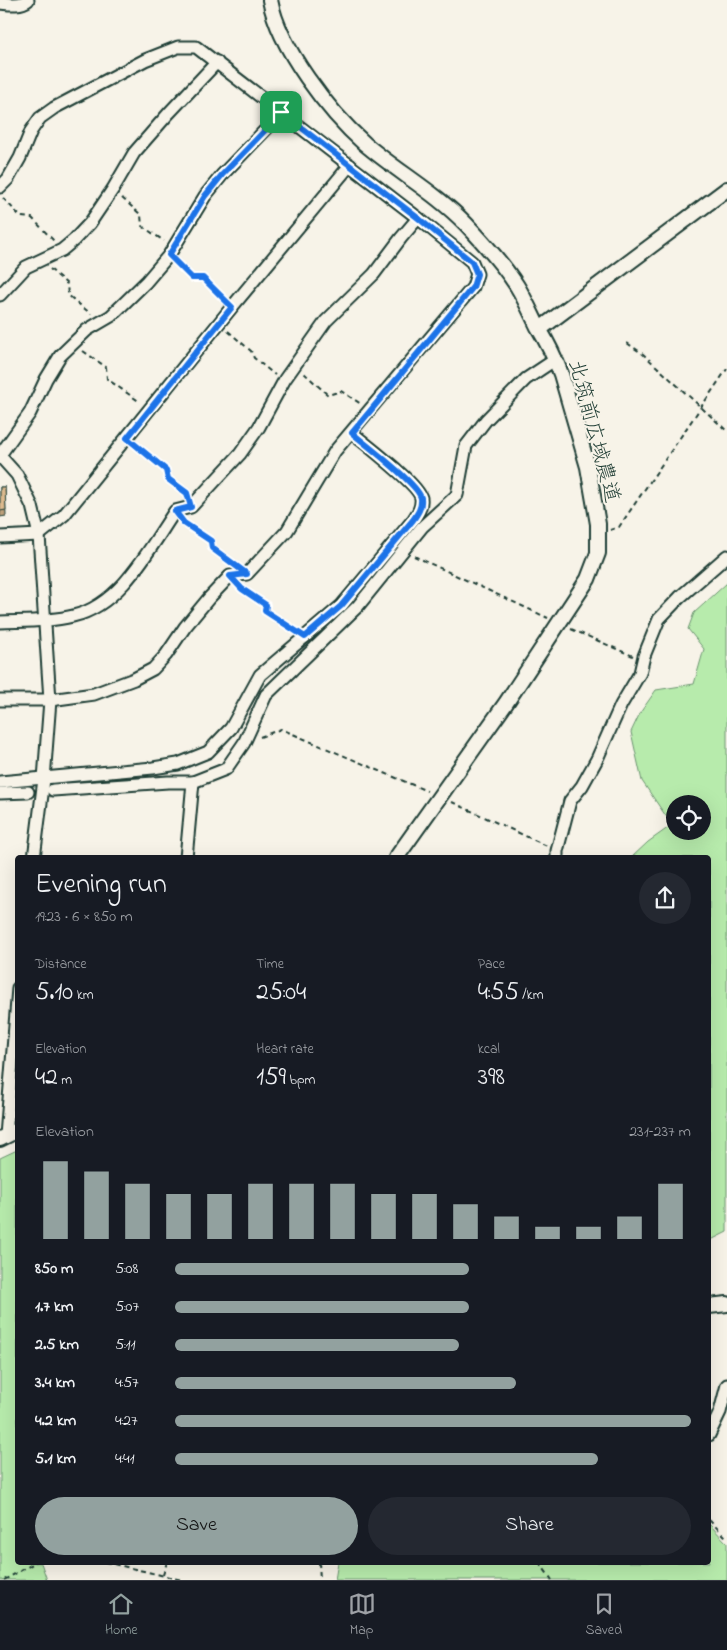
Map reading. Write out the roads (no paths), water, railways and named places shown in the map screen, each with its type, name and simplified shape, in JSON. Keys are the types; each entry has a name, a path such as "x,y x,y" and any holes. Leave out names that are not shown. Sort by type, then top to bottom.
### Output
{"street":[{"path":"0,3 11,4 28,0"},
{"name":"北筑前広域農道","path":"270,0 279,28 300,66 338,118 366,145 428,191 466,224 496,258 516,286 556,359 588,467 598,524 598,553 588,579 506,702 398,855"},
{"path":"0,187 8,179 40,118 54,108 145,60 178,47 196,47 418,218 472,262 477,274 473,287 335,451 287,531 247,574 230,576 208,598 185,627 166,656 153,670 134,680 94,694 50,700 0,700"},
{"path":"0,294 26,267 62,250 90,223 113,189 134,152 217,62"},
{"path":"34,855 44,779 50,700 39,535 32,506 17,475 0,455 30,413 60,356 87,330 111,316 139,288 171,251 205,196 281,112"},
{"path":"0,537 39,535 64,515 232,307 350,165"},
{"path":"540,329 727,189"},
{"path":"0,622 44,621 73,616 90,610 106,600 123,585 175,511 191,507 245,447 259,427 283,381 326,321 374,274 418,218"},
{"path":"53,790 193,782 226,769 244,743 266,696 358,606 422,527 457,496 466,446 486,420 526,380 556,359"},
{"path":"0,782 178,764 208,752 231,728 260,675 341,606 420,511 421,497 413,485 352,433"},
{"path":"557,854 570,801 582,786 597,759 621,705 640,673 658,620 680,597 727,556"},
{"path":"236,719 252,725"},
{"path":"186,855 193,782"},
{"path":"0,793 28,792"},
{"path":"8,1135 15,1032"},
{"path":"711,1306 727,1304"},
{"path":"711,1431 720,1412 727,1385"}]}
